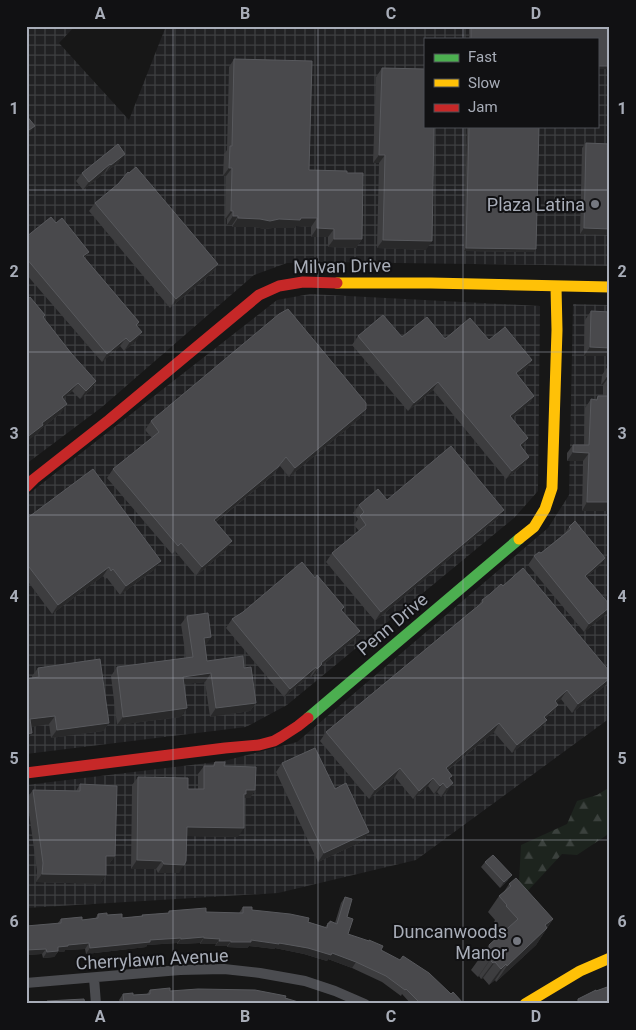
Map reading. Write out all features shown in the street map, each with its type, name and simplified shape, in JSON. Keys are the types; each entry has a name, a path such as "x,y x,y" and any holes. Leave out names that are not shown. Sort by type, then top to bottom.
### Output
{"street":[{"name":"Milvan Drive","path":"26,487 259,295 279,286 303,282 610,287"},
{"name":"Penn Drive","path":"26,773 269,743 298,726 534,527 545,509 552,488 557,330 556,286"},
{"path":"525,1004 580,971 610,958"},
{"name":"Cherrylawn Avenue","path":"26,983 214,969 277,975 305,981 365,1004"},
{"path":"94,978 96,1004"}],"shaded area":[{"path":"26,26 75,26 59,43 129,120 166,26 610,26 610,266 287,263 254,275 102,407 26,464"},
{"path":"310,294 540,306 538,491 514,518 287,705 246,727 26,754 26,496 277,300"},
{"path":"573,304 610,305 610,718 416,860 278,893 26,908 26,785 224,761 297,742 548,528 569,495"}],"green space":[{"path":"610,787 610,833 577,855 562,854 523,896 519,882 521,845 567,824 577,801 597,795"}],"building":[{"path":"471,26 610,26 610,66 598,66 598,38 471,38"},
{"path":"234,59 312,61 309,170 363,173 362,239 334,239 334,229 317,228 317,218 270,221 233,216 233,211 231,211 232,168 229,168 230,146 232,146"},
{"path":"382,68 424,69 424,128 434,128 432,241 383,240 385,155 379,155"},
{"path":"26,115 35,126 26,132"},
{"path":"469,128 539,128 536,249 466,248"},
{"name":"Plaza Latina","path":"586,143 610,144 610,229 584,228"},
{"path":"118,144 125,154 89,182 82,173"},
{"path":"136,167 218,264 176,299 95,203 118,184 128,172"},
{"path":"51,217 56,223 62,218 89,252 83,256 139,322 136,325 142,332 130,342 126,338 107,354 26,258 26,237"},
{"path":"26,294 45,315 43,317 71,353 96,381 86,391 78,383 62,397 67,404 26,438"},
{"path":"288,309 366,403 366,409 295,468 286,457 278,467 214,520 232,541 202,567 181,543 178,546 113,469 159,432 151,421 279,314"},
{"path":"591,311 610,312 610,348 590,347"},
{"path":"383,315 402,337 427,317 445,339 470,318 489,340 505,327 532,360 516,373 534,396 510,416 528,438 520,445 529,457 512,471 438,382 414,403 358,336"},
{"path":"608,366 610,367 610,502 587,502 589,453 573,452 573,445 589,445 591,399 597,400 598,396 609,396"},
{"path":"451,446 504,510 381,612 332,553 366,525 360,516 364,512 359,505 378,489 387,500"},
{"path":"93,469 161,561 126,586 113,569 111,571 109,567 58,605 26,563 26,519"},
{"path":"575,521 605,558 585,576 610,607 589,624 534,556 539,552 541,553 571,529 569,527"},
{"path":"302,562 315,578 317,575 344,607 341,610 360,631 321,663 317,669 316,667 290,689 232,619 243,612"},
{"path":"523,568 610,672 610,678 578,704 567,690 555,701 558,705 544,717 547,720 517,745 499,723 446,768 452,776 449,778 453,783 447,788 443,783 440,786 433,778 419,791 400,768 375,790 326,732 483,602 482,600 501,584 503,586"},
{"path":"208,613 211,637 204,638 207,661 243,656 244,668 251,667 256,703 216,708 211,673 183,677 187,708 123,717 117,667 193,657 187,616"},
{"path":"100,659 109,723 57,730 55,716 30,719 32,733 26,734 26,679 39,677 38,668"},
{"path":"315,748 335,789 346,783 369,832 324,853 282,763"},
{"path":"215,762 225,762 224,766 256,767 255,790 246,790 246,794 244,794 244,828 187,827 186,861 184,865 164,864 162,861 137,860 138,777 188,778 188,789 204,789 204,766 214,766"},
{"path":"80,784 117,786 115,856 106,856 106,875 42,874 43,863 33,790 80,791"},
{"path":"493,855 512,875 504,882 485,862"},
{"path":"516,878 553,919 545,925 547,928 507,966 506,964 501,969 495,962 489,961 482,954 490,947 489,945 518,919 499,896 511,886 509,884"},
{"path":"345,897 352,899 347,917 353,919 348,934 383,946 381,950 400,960 403,956 429,973 451,994 453,992 464,1004 421,1004 406,989 386,976 356,962 332,953 331,955 308,948 279,943 251,940 251,942 231,942 204,937 150,940 150,942 90,948 89,943 68,945 58,947 58,951 47,952 46,949 26,950 26,926 61,923 61,919 82,917 82,920 98,918 98,914 107,913 107,915 122,914 122,918 206,908 206,912 243,913 243,907 252,907 252,910 309,918 308,922 327,928 330,921 337,924"},
{"path":"610,986 610,1004 574,1004 578,999 596,990"},
{"path":"170,988 170,991 198,989 255,990 286,996 285,998 305,1004 124,1004 123,994 150,994 150,990"},
{"path":"84,999 85,1004 47,1004 47,1001"}],"traffic: fast":[{"path":"308,718 519,539"}],"traffic: slow":[{"path":"337,283 610,287"},
{"path":"519,539 534,527 545,509 552,488 557,330 556,287"},
{"path":"525,1004 580,971 610,958"}],"traffic: jam":[{"path":"26,487 259,295 279,286 303,282 337,283"},
{"path":"26,773 259,745 274,741 308,718"}],"place":[{"name":"Plaza Latina","path":"595,204"},
{"name":"Duncanwoods Manor","path":"517,941"}]}
